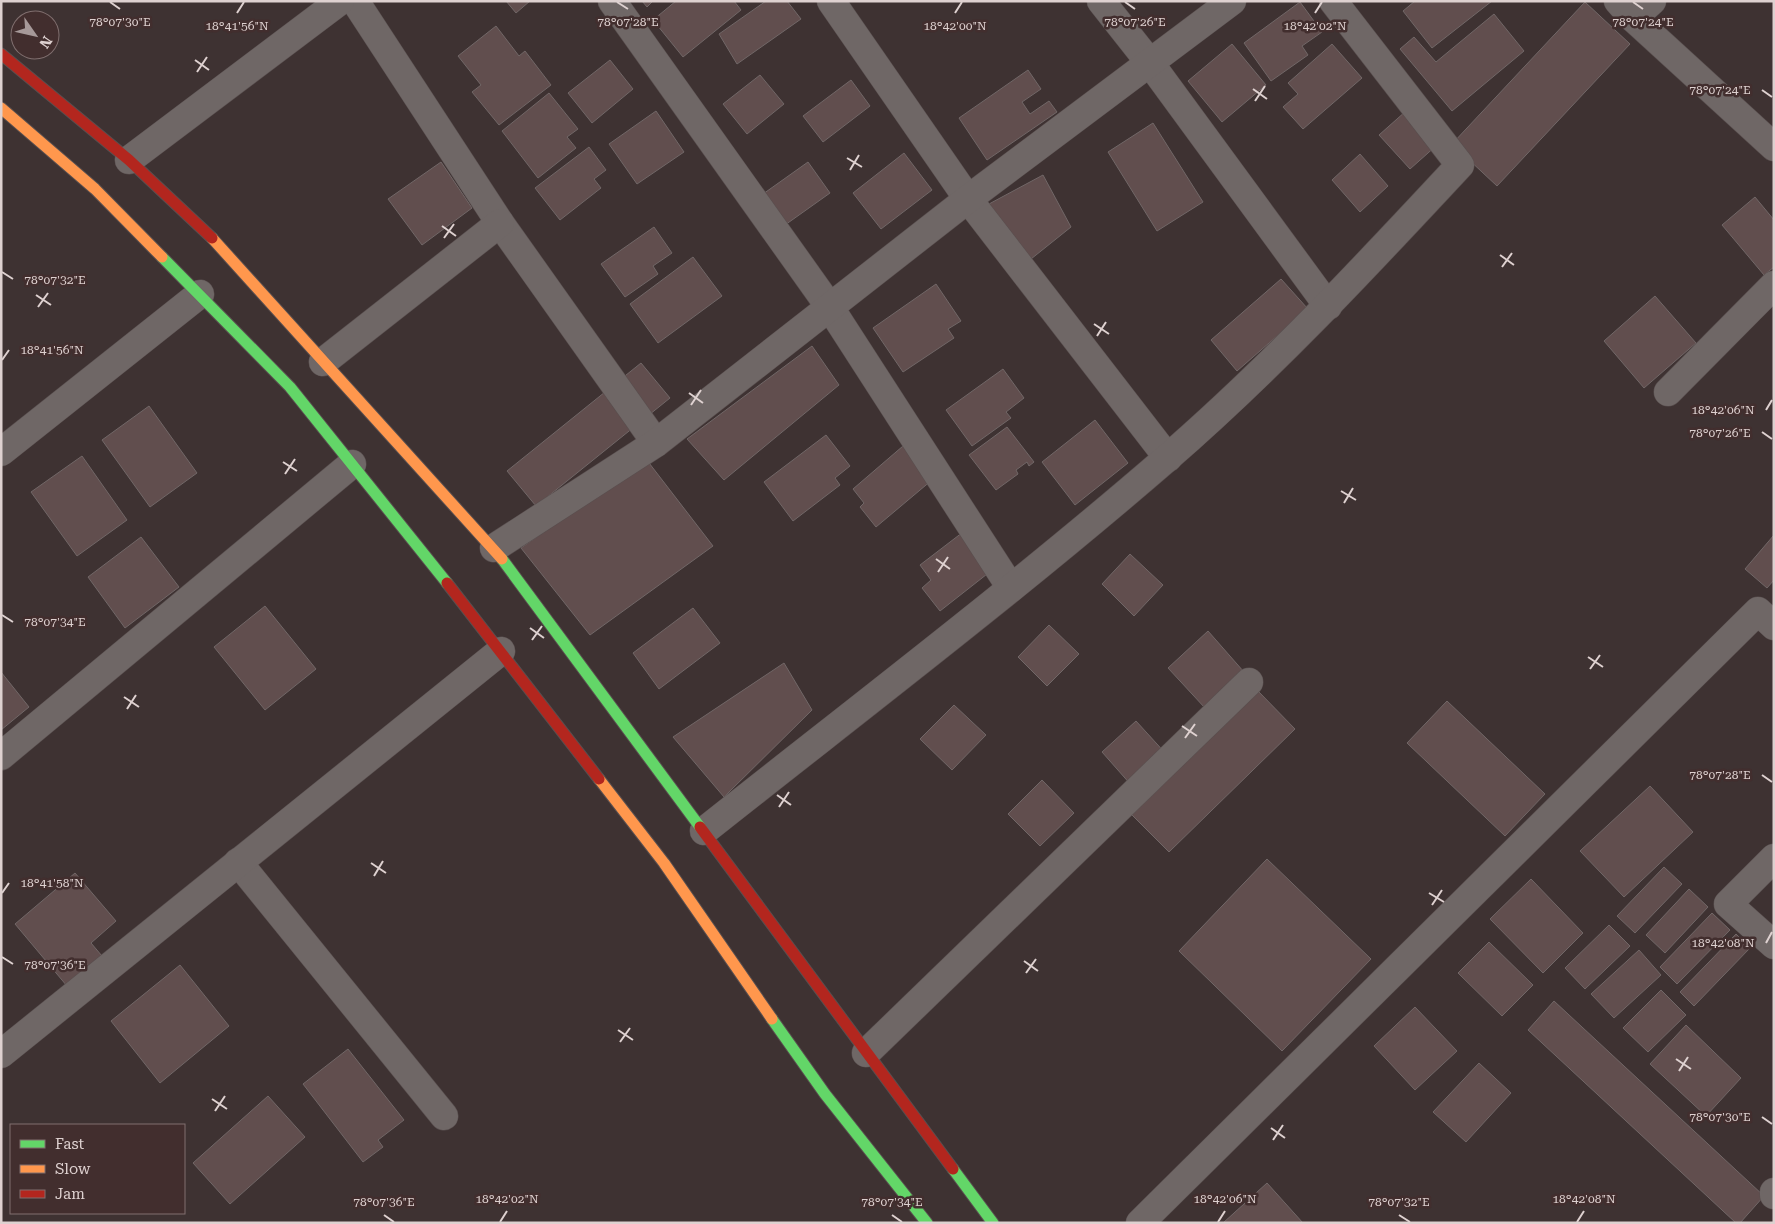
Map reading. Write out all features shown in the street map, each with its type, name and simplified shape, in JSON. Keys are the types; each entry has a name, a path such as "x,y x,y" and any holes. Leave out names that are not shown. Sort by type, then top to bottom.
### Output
{"highway":[{"path":"1,54 129,160 224,250 323,362 494,548 993,1223"},
{"path":"1,108 95,188 290,387 501,651 664,863 825,1094 927,1223"}],"street":[{"path":"129,160 340,1"},
{"path":"356,1 500,223 656,443"},
{"path":"612,1 829,306 1011,588"},
{"path":"831,1 968,199 1168,458"},
{"path":"1102,1 1150,63 1328,306"},
{"path":"494,548 656,443 968,199 1232,1"},
{"path":"704,831 1011,588 1168,458 1328,306 1460,165 1332,1"},
{"path":"1634,7 1774,148"},
{"path":"323,362 500,223"},
{"path":"1668,392 1774,284"},
{"path":"1,452 200,294"},
{"path":"1,756 352,464"},
{"path":"1140,1223 1768,611"},
{"path":"1,1054 501,651"},
{"path":"866,1053 1249,682"},
{"path":"1774,858 1728,904 1774,945"},
{"path":"238,862 444,1116"}],"building":[{"path":"506,1 530,1 516,13"},
{"path":"642,1 653,1 647,7"},
{"path":"676,1 734,1 741,10 683,57 653,20"},
{"path":"766,1 787,1 801,19 737,64 719,34"},
{"path":"1415,1 1492,1 1432,48 1403,11"},
{"path":"1300,2 1322,32 1302,46 1308,55 1271,81 1244,43"},
{"path":"1585,2 1630,44 1497,186 1452,144"},
{"path":"1494,14 1524,51 1452,111 1400,49 1414,37 1436,62"},
{"path":"496,26 519,56 525,51 551,85 499,125 472,92 481,85 458,56"},
{"path":"1232,44 1266,85 1222,122 1188,81"},
{"path":"1332,44 1362,78 1303,129 1283,107 1298,94 1288,83"},
{"path":"610,60 633,89 592,123 568,93"},
{"path":"1028,70 1041,89 1022,102 1030,114 1049,101 1057,112 987,160 959,118"},
{"path":"760,75 784,104 747,134 723,104"},
{"path":"851,80 870,106 823,142 803,116"},
{"path":"549,93 578,129 567,137 576,148 538,178 502,131"},
{"path":"656,111 684,152 637,184 609,144"},
{"path":"1406,111 1437,145 1410,169 1379,135"},
{"path":"1153,123 1203,202 1157,231 1108,152"},
{"path":"589,147 606,170 594,179 601,188 560,220 535,188"},
{"path":"904,153 932,190 881,229 853,193"},
{"path":"1360,154 1388,186 1360,212 1332,180"},
{"path":"441,162 472,208 422,245 388,199"},
{"path":"808,162 830,193 785,225 763,194"},
{"path":"1043,175 1071,227 1026,263 989,204"},
{"path":"1755,197 1774,220 1774,267 1764,275 1722,225"},
{"path":"654,227 672,253 653,266 658,274 625,297 601,264"},
{"path":"693,257 722,296 658,343 630,304"},
{"path":"1281,279 1308,309 1237,371 1211,340"},
{"path":"936,284 961,321 948,329 954,338 903,372 873,328"},
{"path":"1655,296 1696,343 1644,388 1604,341"},
{"path":"812,346 839,385 724,480 687,439"},
{"path":"641,363 670,398 536,506 507,471"},
{"path":"1003,369 1024,398 1006,412 1011,418 972,446 946,410"},
{"path":"149,406 197,473 150,507 102,440"},
{"path":"1095,420 1128,463 1075,505 1042,462"},
{"path":"1007,427 1034,462 1029,466 1027,462 1016,470 1018,474 996,490 969,455"},
{"path":"826,435 850,466 835,478 840,485 793,521 764,482"},
{"path":"903,446 932,480 876,527 860,507 864,503 853,489"},
{"path":"82,456 127,520 77,556 31,492"},
{"path":"646,459 713,546 590,635 521,548"},
{"path":"967,529 996,567 940,611 922,588 931,580 920,565"},
{"path":"1774,535 1774,580 1767,588 1745,569"},
{"path":"141,537 179,587 125,628 88,577"},
{"path":"1130,554 1163,585 1134,616 1102,584"},
{"path":"265,606 316,669 265,710 214,647"},
{"path":"693,608 720,643 659,689 633,653"},
{"path":"1049,625 1079,654 1047,686 1018,657"},
{"path":"1208,631 1244,672 1205,708 1168,668"},
{"path":"784,663 812,710 724,797 673,737"},
{"path":"1,672 29,707 1,730"},
{"path":"1258,691 1295,729 1169,852 1132,815"},
{"path":"1447,701 1545,794 1505,836 1407,743"},
{"path":"954,705 986,735 952,770 920,739"},
{"path":"1136,721 1167,755 1132,786 1102,752"},
{"path":"1042,780 1074,813 1040,846 1008,814"},
{"path":"1650,786 1693,832 1624,897 1580,851"},
{"path":"1267,859 1371,959 1282,1051 1179,951"},
{"path":"1664,867 1682,884 1635,933 1617,916"},
{"path":"75,873 116,921 91,943 102,956 67,986 15,924"},
{"path":"1531,879 1583,933 1543,973 1490,919"},
{"path":"1689,889 1708,907 1665,953 1646,935"},
{"path":"1712,913 1730,930 1677,984 1660,967"},
{"path":"1609,925 1630,946 1585,989 1565,968"},
{"path":"1736,934 1750,948 1694,1006 1680,992"},
{"path":"1489,942 1533,985 1502,1016 1458,973"},
{"path":"1639,950 1661,975 1614,1018 1591,994"},
{"path":"180,965 229,1026 160,1083 111,1021"},
{"path":"1661,990 1686,1015 1648,1052 1623,1028"},
{"path":"1554,1001 1764,1196 1740,1223 1736,1223 1528,1030"},
{"path":"1415,1007 1457,1051 1415,1090 1374,1046"},
{"path":"1686,1025 1741,1078 1706,1116 1650,1064"},
{"path":"348,1049 404,1120 378,1140 383,1147 363,1162 303,1084"},
{"path":"1479,1063 1511,1093 1466,1142 1433,1112"},
{"path":"268,1096 305,1137 230,1204 193,1163"},
{"path":"1267,1183 1303,1223 1223,1223"}],"traffic: fast":[{"path":"162,257 290,387 447,583"},
{"path":"502,559 700,827"},
{"path":"772,1019 825,1094 927,1223"},
{"path":"953,1169 993,1223"}],"traffic: slow":[{"path":"1,108 95,189 162,257"},
{"path":"212,238 502,559"},
{"path":"599,779 664,863 772,1019"}],"traffic: jam":[{"path":"1,54 129,160 212,238"},
{"path":"447,583 599,779"},
{"path":"700,827 953,1169"}]}
